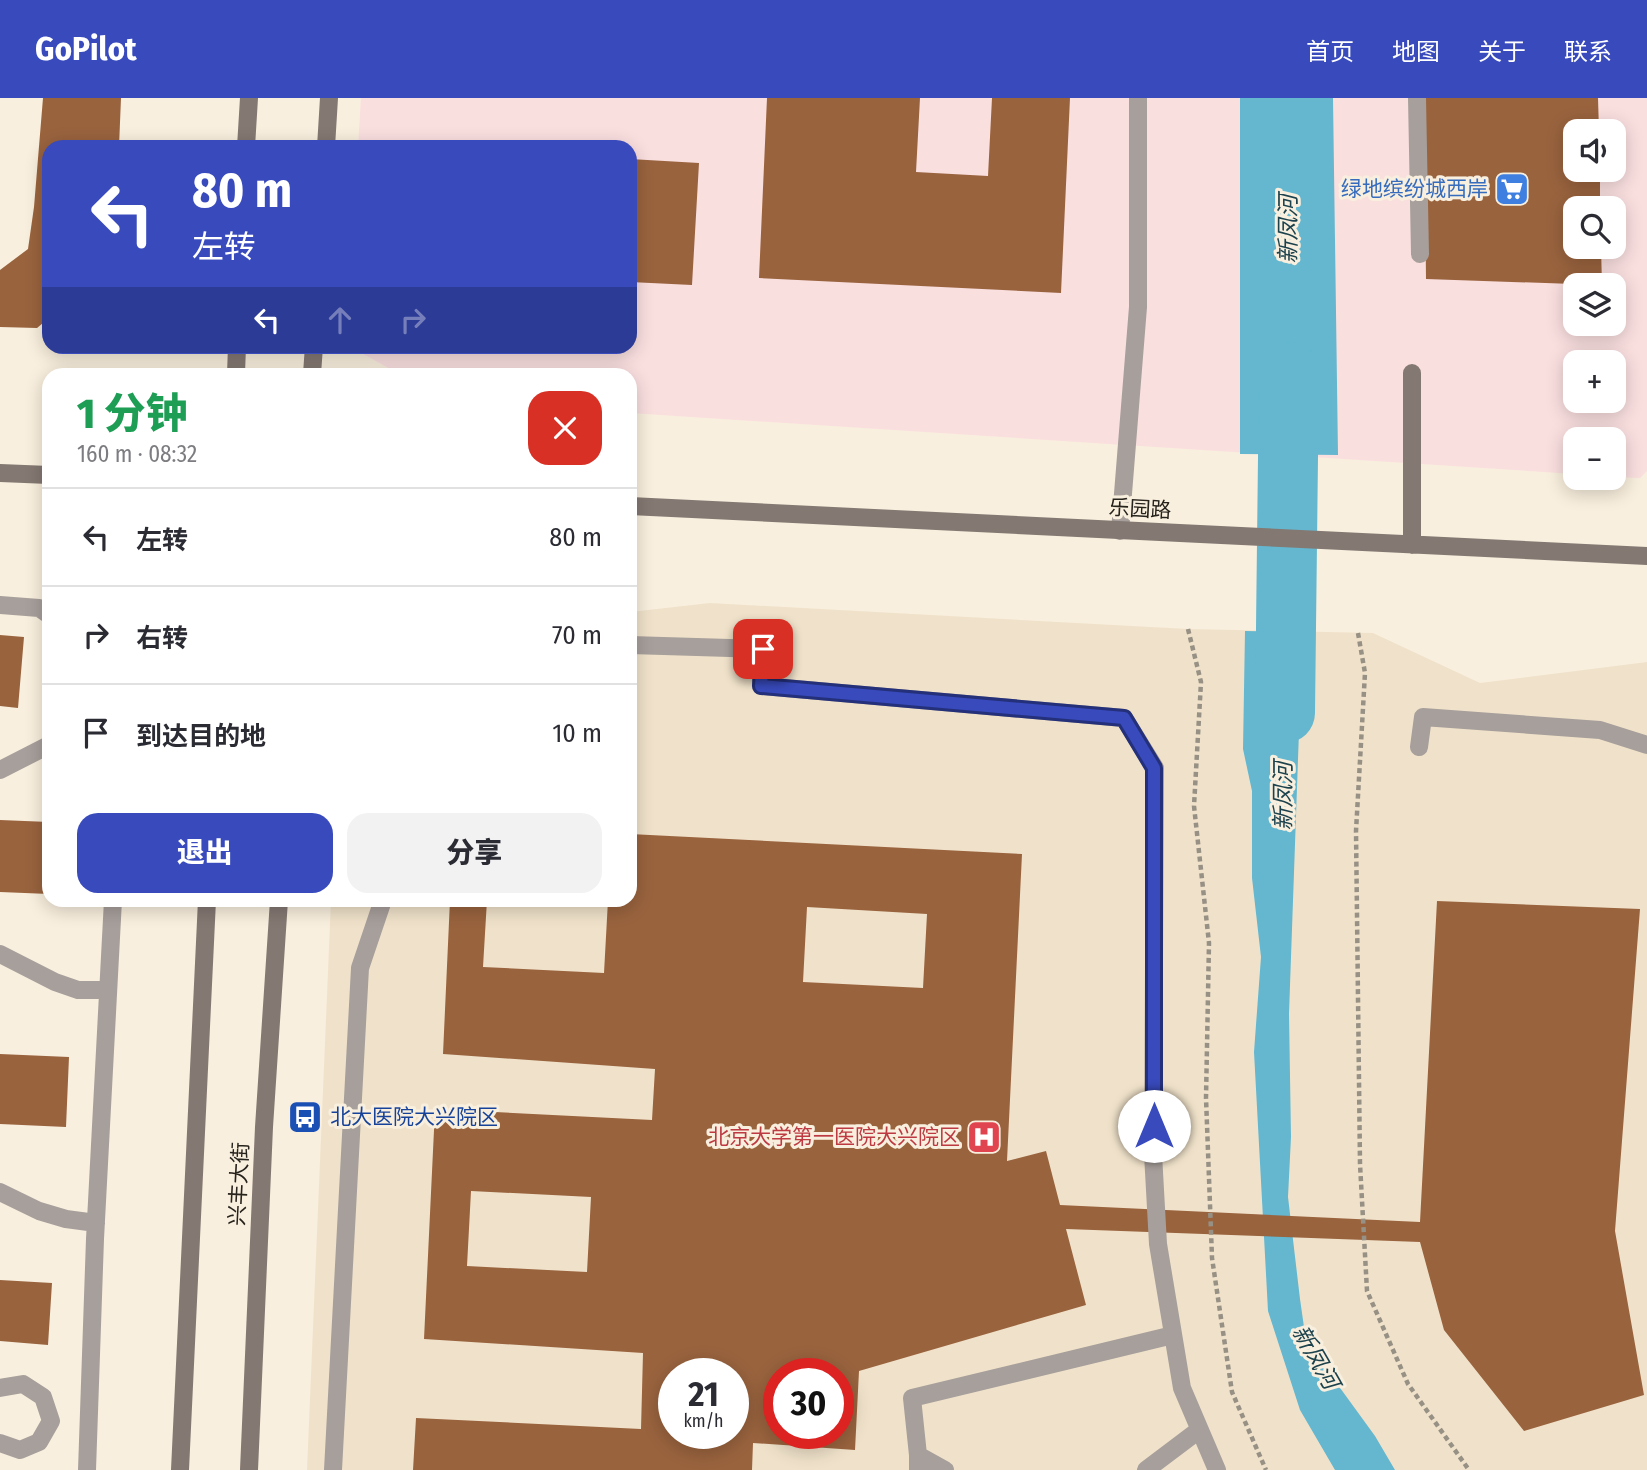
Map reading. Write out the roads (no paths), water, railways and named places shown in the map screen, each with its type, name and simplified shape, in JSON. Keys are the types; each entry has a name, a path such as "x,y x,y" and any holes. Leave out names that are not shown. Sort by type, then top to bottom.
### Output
{"main road":[{"path":"246,140 249,98"},
{"path":"326,140 329,98"},
{"path":"1412,373 1412,545"},
{"path":"0,473 42,475"},
{"name":"乐园路","path":"637,506 1647,556"},
{"path":"180,1470 207,907"},
{"name":"兴丰大街","path":"249,1470 264,1127 279,907"}],"street":[{"path":"1120,531 1138,307 1138,98"},
{"path":"1417,98 1420,254"},
{"path":"0,605 42,610"},
{"path":"637,645 763,649 761,686 1124,718 1154,768 1154,1194 1158,1244 1182,1388 1217,1470"},
{"path":"1419,747 1423,717 1600,730 1647,745"},
{"path":"0,769 42,748"},
{"path":"88,1470 96,1223 113,907"},
{"path":"332,1470 360,968 381,907"},
{"path":"0,954 55,982 78,990 107,990"},
{"path":"0,1192 39,1211 66,1219 96,1223"},
{"path":"945,1470 918,1463 912,1398 1173,1335"},
{"path":"0,1388 23,1384 43,1397 51,1421 39,1441 20,1450 0,1443"},
{"path":"1146,1470 1199,1430"}],"water":[{"path":"1240,98 1333,98 1338,455 1240,454"},
{"path":"1245,631 1297,632 1295,658 1300,703 1289,1014 1291,1137 1288,1197 1306,1341 1375,1436 1395,1470 1335,1470 1300,1410 1268,1311 1254,1052 1261,957 1252,878 1252,791 1243,749"}],"waterway":[{"name":"新凤河","path":"1285,713 1289,372"}],"place":[{"name":"绿地缤纷城西岸","path":"1512,189"},
{"name":"北大医院大兴院区","path":"305,1117"},
{"name":"北京大学第一医院大兴院区","path":"984,1137"}]}
